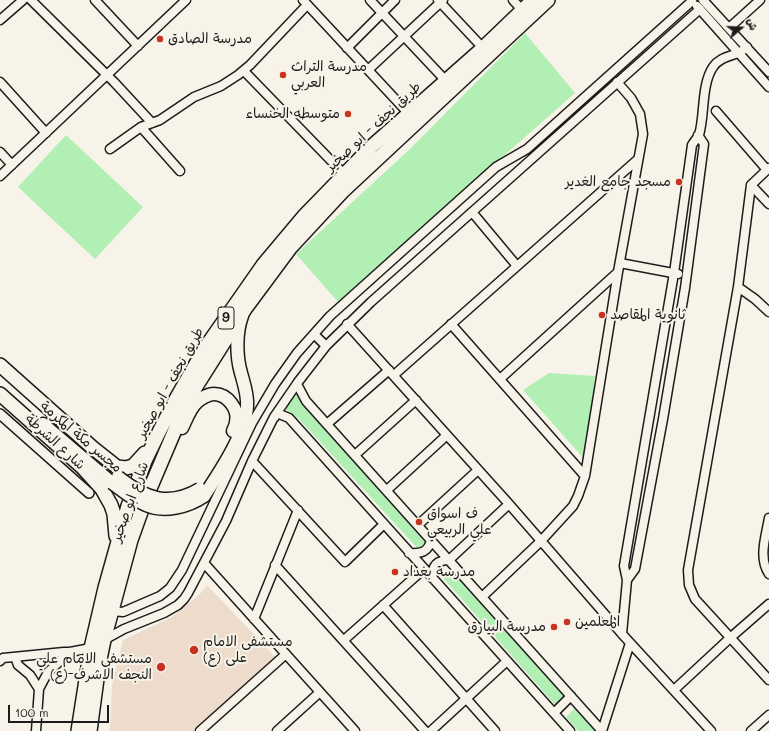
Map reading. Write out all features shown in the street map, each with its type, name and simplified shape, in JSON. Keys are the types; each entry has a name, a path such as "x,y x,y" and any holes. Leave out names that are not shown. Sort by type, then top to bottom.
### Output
{"highway":[{"name":"طريق نجف - ابو صخير","path":"290,247 358,168 372,146 483,48 533,0"},
{"name":"طريق نجف - ابو صخير","path":"78,731 91,648 105,588 128,506 145,461 159,432 205,348 248,286 305,215 344,174 382,156 548,0"},
{"path":"372,146 375,153 382,156"},
{"name":"شارع ابو صخير","path":"104,640 131,540 146,498 183,411 197,385 245,309 290,247"},
{"path":"0,365 117,467 126,468 133,466 148,450 159,432"},
{"path":"0,394 82,467 102,489 114,514 116,533 114,559"},
{"name":"9","path":"90,731 99,664 104,640"}],"main road":[{"path":"202,492 216,477 233,446 246,414 246,395 240,372 238,352 240,321 245,309"},
{"path":"0,372 24,401"},
{"name":"شارع الشرطة","path":"0,386 24,401"},
{"path":"165,454 177,439 196,402 214,394 229,400 237,415 236,422 202,492"},
{"name":"مجسر مكة المكرمة","path":"24,401 115,480 146,495 157,498 175,498 202,492"}],"street":[{"path":"0,20 23,0"},
{"path":"30,0 107,75 152,123"},
{"path":"95,0 138,46"},
{"path":"0,176 186,0"},
{"path":"370,0 446,81"},
{"path":"347,48 395,0"},
{"path":"513,0 522,10"},
{"path":"703,0 769,72"},
{"path":"729,28 760,0"},
{"path":"368,70 441,1 483,48"},
{"path":"112,611 123,612 154,599 165,592 174,583 182,570 263,404 297,353 330,316 496,167 527,149 692,1 769,87"},
{"path":"110,149 141,127 164,118 188,101 221,86 244,70 305,2 409,114"},
{"path":"104,640 124,629 157,617 175,607 188,593 226,521 252,461 274,417 298,382 326,346 347,324 700,9"},
{"path":"622,634 626,580 624,566 651,417 674,273 692,145 698,135 704,94 713,67 723,58 743,51 747,47"},
{"path":"244,70 344,174"},
{"path":"0,82 46,133"},
{"path":"482,597 541,541 573,506 585,476 618,272 637,160 643,134 640,114 631,98 617,82"},
{"path":"716,111 768,169 751,185 738,287 688,570 689,585 695,599 769,680"},
{"path":"141,127 180,171"},
{"path":"626,580 635,569 663,419 686,276 704,144 698,135"},
{"path":"527,149 534,157"},
{"path":"0,152 12,165"},
{"path":"327,424 451,324 637,160"},
{"path":"751,185 769,204"},
{"path":"472,212 517,266"},
{"path":"620,263 686,276"},
{"path":"500,379 618,272"},
{"path":"738,287 755,299 769,312"},
{"path":"347,324 509,504 630,643 711,731"},
{"path":"451,324 585,476"},
{"path":"314,334 326,346"},
{"path":"298,382 297,384 303,395 327,424 602,731"},
{"path":"355,455 416,400"},
{"path":"274,417 277,413 289,418 383,525 570,731"},
{"name":"شارع الشرطة","path":"0,414 89,493"},
{"path":"651,417 663,419"},
{"path":"387,490 447,435"},
{"path":"252,461 345,562 383,525"},
{"path":"418,525 478,470"},
{"path":"432,578 435,564 439,561 449,560 509,504"},
{"path":"254,619 298,510"},
{"path":"769,518 764,551 764,563 769,574"},
{"path":"409,553 420,554 424,552 428,548 431,539"},
{"path":"204,563 354,731"},
{"path":"275,565 426,731"},
{"path":"344,640 424,569"},
{"path":"674,690 769,604"},
{"path":"383,605 494,731"},
{"path":"602,731 630,643"},
{"path":"1,658 70,652 91,648"},
{"path":"36,731 39,690 48,672 70,652"},
{"path":"200,731 286,654"},
{"path":"15,657 18,665 30,676 39,690"},
{"path":"431,731 507,661"},
{"path":"277,731 320,692"},
{"path":"554,713 571,696"},
{"path":"751,731 769,715"}],"shaded area":[{"name":"مستشفی الامام علی (ع)","path":"207,585 277,659 196,731 110,731 112,685 123,640 172,617 200,594"}],"green space":[{"path":"525,33 575,93 338,302 296,254 410,149"},
{"path":"66,135 143,207 95,259 18,187"},
{"path":"549,373 595,376 585,460 523,390"},
{"path":"296,394 302,404 425,542 418,549 299,419 285,409"},
{"path":"451,570 565,697 556,706 443,578"},
{"path":"576,707 597,731 578,731 566,717"}],"place":[{"name":"مدرسة الصادق","path":"160,39"},
{"name":"مدرسة التراث العربي","path":"283,75"},
{"name":"متوسطه الخنساء","path":"348,114"},
{"name":"مسجد جامع الغدير","path":"679,182"},
{"name":"ثانوية المقاصد","path":"602,315"},
{"name":"ف اسواق علي الربيعي","path":"419,522"},
{"name":"مدرسة بغداد","path":"395,572"},
{"name":"المعلمين","path":"567,622"},
{"name":"مدرسة البيارق","path":"554,627"},
{"name":"مستشفی الامام علی (ع)","path":"194,650"},
{"name":"مستشفى الامام علي (ع)-النجف الاشرف","path":"161,667"}]}
